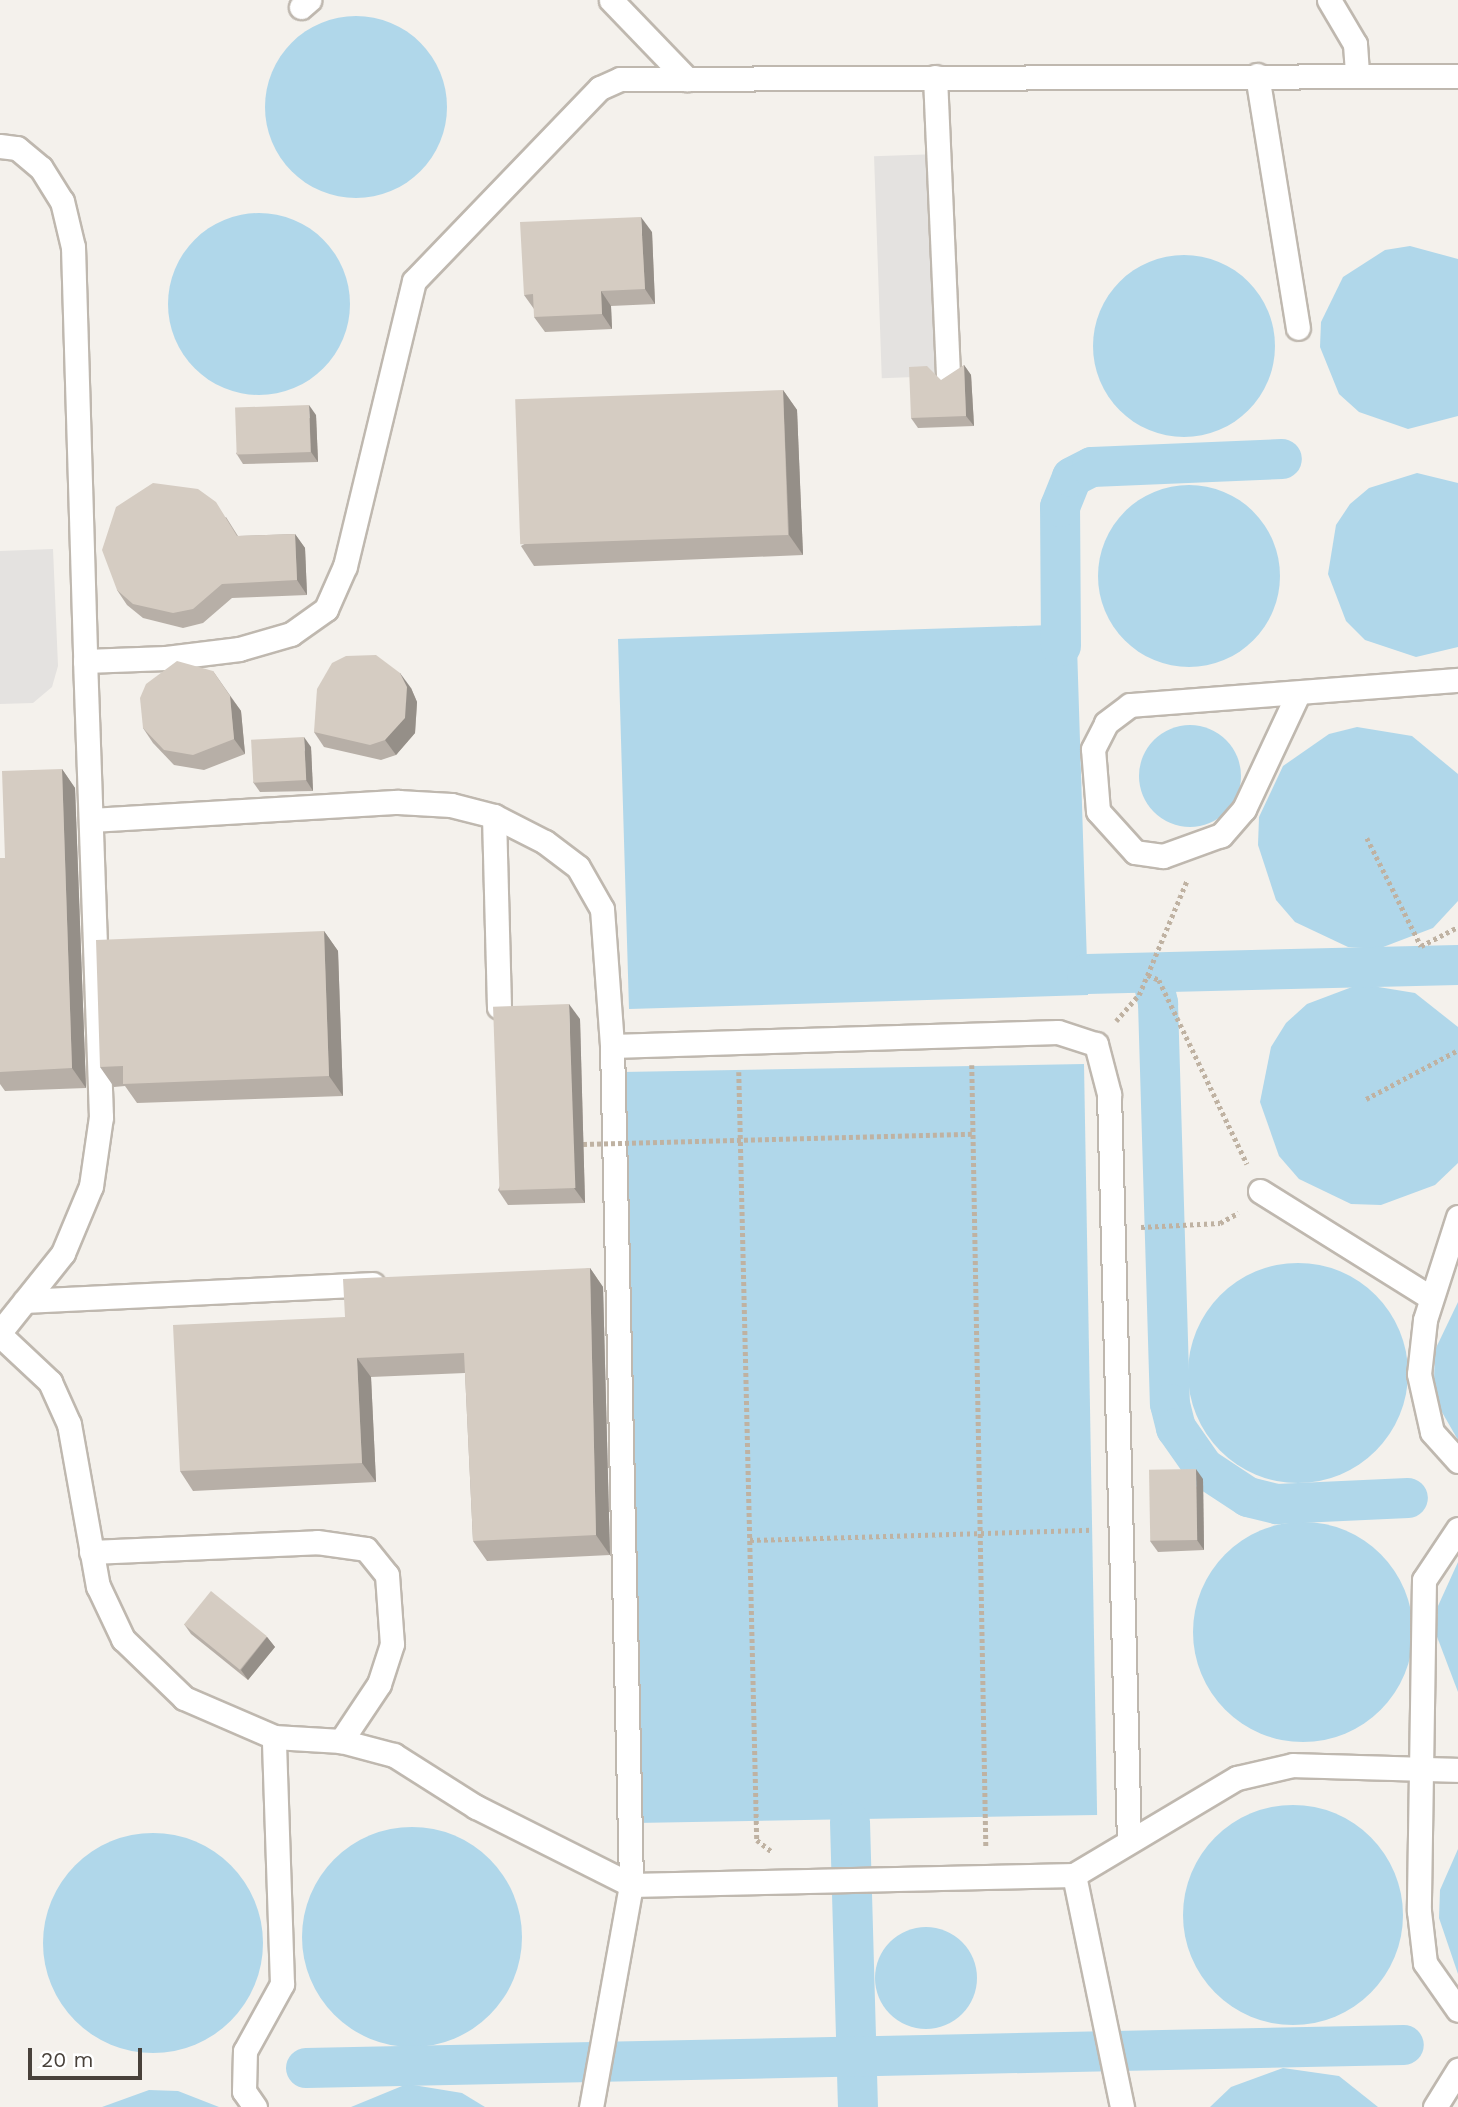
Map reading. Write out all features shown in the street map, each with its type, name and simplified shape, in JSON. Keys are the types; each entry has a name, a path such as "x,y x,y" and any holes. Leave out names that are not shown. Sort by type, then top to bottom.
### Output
{"lane":[{"path":"611,0 687,79"},
{"path":"1329,0 1355,44 1357,73"},
{"path":"85,661 239,649 291,634 326,609 345,566 414,281 600,88 620,79 1455,74"},
{"path":"1257,75 1298,328"},
{"path":"936,77 948,376"},
{"path":"0,146 17,148 41,168 62,201 72,247 101,1117 91,1186 63,1253 0,1333 50,1382 69,1424 98,1586 122,1639 184,1698 274,1737 341,1741 394,1755 476,1807 631,1885 867,1884 1074,1875 1237,1778 1293,1765 1458,1770"},
{"path":"1297,696 1244,809 1221,835 1200,846 1163,856 1135,852 1113,835 1098,811 1091,780 1093,749 1106,723 1130,705 1167,698 1297,696 1458,680"},
{"path":"91,820 398,802 494,816 578,867 602,909 612,1046 631,1885 591,2107"},
{"path":"494,816 499,1007"},
{"path":"612,1046 1058,1032 1096,1044 1109,1094 1129,1841"},
{"path":"1264,1194 1431,1298"},
{"path":"1458,1217 1431,1298 1419,1374 1424,1408 1432,1432 1458,1461"},
{"path":"589,1273 617,1271"},
{"path":"25,1301 397,1282"},
{"path":"1458,1529 1424,1580 1419,1770 1420,1940 1436,1983 1458,2010"},
{"path":"91,1552 317,1542 366,1549 387,1575 392,1644 379,1684 341,1741"},
{"path":"255,2107 244,2091 244,2052 282,1984 274,1737"},
{"path":"1074,1875 1122,2107"},
{"path":"1435,2107 1458,2070"}],"path":[{"path":"1367,838 1421,946 1458,927"},
{"path":"1139,995 1200,846"},
{"path":"1147,975 1159,980 1264,1194 1220,1223 1154,1226"},
{"path":"1366,1099 1458,1050"},
{"path":"972,1067 985,1818"},
{"path":"739,1073 757,1824"},
{"path":"583,1144 973,1134"},
{"path":"750,1541 1096,1530"}],"shaded area":[{"path":"939,154 947,376 882,378 874,156"},
{"path":"53,549 58,666 52,687 33,703 0,704 0,551"}],"water":[{"path":"356,16 391,23 420,43 440,72 447,107 440,142 420,171 391,191 356,198 321,191 292,171 272,142 265,107 272,72 292,43 321,23"},
{"path":"259,213 294,220 323,240 343,269 350,304 343,339 323,368 294,388 259,395 224,388 195,368 175,339 168,304 175,269 195,240 224,220"},
{"path":"1410,246 1458,259 1458,416 1408,429 1359,412 1339,394 1320,347 1321,322 1343,277 1385,250"},
{"path":"1184,255 1219,262 1248,282 1268,311 1275,346 1268,381 1248,410 1219,430 1184,437 1149,430 1120,410 1100,381 1093,346 1100,311 1120,282 1149,262"},
{"path":"1417,473 1458,483 1458,647 1416,657 1365,640 1346,621 1328,574 1336,525 1350,504 1369,488"},
{"path":"1189,485 1224,492 1253,512 1273,541 1280,576 1273,611 1253,640 1224,660 1189,667 1154,660 1125,640 1105,611 1098,576 1105,541 1125,512 1154,492"},
{"path":"1052,625 1053,646 1077,646 1088,995 629,1009 618,639"},
{"path":"1190,725 1219,733 1233,747 1241,776 1233,805 1219,819 1190,827 1161,819 1147,805 1139,776 1147,747 1161,733"},
{"path":"1357,727 1412,736 1458,774 1458,901 1433,928 1378,949 1348,947 1295,922 1276,900 1258,845 1259,817 1283,766 1329,734"},
{"path":"1360,984 1415,993 1458,1027 1458,1163 1435,1185 1381,1205 1351,1204 1299,1179 1279,1156 1260,1102 1271,1047 1286,1023 1307,1004"},
{"path":"1084,1064 1097,1815 635,1823 622,1072"},
{"path":"1287,1263 1309,1263 1340,1271 1359,1281 1376,1295 1390,1312 1400,1331 1408,1373 1400,1415 1390,1434 1376,1451 1359,1465 1340,1475 1309,1483 1287,1483 1246,1470 1228,1458 1213,1443 1196,1415 1188,1384 1188,1362 1201,1321 1213,1303 1228,1288 1256,1271"},
{"path":"1458,1302 1458,1440 1439,1407 1434,1379 1435,1350"},
{"path":"1292,1522 1314,1522 1345,1530 1364,1540 1381,1554 1395,1571 1405,1590 1413,1632 1405,1674 1395,1693 1381,1710 1364,1724 1345,1734 1314,1742 1292,1742 1251,1729 1233,1717 1218,1702 1201,1674 1193,1643 1193,1621 1206,1580 1218,1562 1233,1547 1261,1530"},
{"path":"1458,1562 1458,1692 1436,1634 1438,1606"},
{"path":"1282,1805 1304,1805 1335,1813 1354,1823 1371,1837 1385,1854 1395,1873 1401,1893 1401,1937 1395,1957 1385,1976 1371,1993 1354,2007 1335,2017 1304,2025 1282,2025 1241,2012 1223,2000 1208,1985 1191,1957 1183,1926 1183,1904 1196,1863 1208,1845 1223,1830 1251,1813"},
{"path":"401,1827 423,1827 454,1835 473,1845 490,1859 504,1876 514,1895 520,1915 520,1959 514,1979 504,1998 490,2015 473,2029 454,2039 423,2047 401,2047 360,2034 342,2022 327,2007 310,1979 302,1948 302,1926 315,1885 327,1867 342,1852 370,1835"},
{"path":"142,1833 164,1833 195,1841 214,1851 231,1865 245,1882 255,1901 263,1943 255,1985 245,2004 231,2021 214,2035 195,2045 164,2053 142,2053 101,2040 83,2028 68,2013 51,1985 43,1954 43,1932 56,1891 68,1873 83,1858 111,1841"},
{"path":"1458,1849 1458,1974 1439,1918 1440,1890"},
{"path":"926,1927 946,1930 969,1949 974,1958 977,1978 974,1998 955,2021 946,2026 926,2029 906,2026 883,2007 878,1998 875,1978 878,1958 897,1935 906,1930"},
{"path":"1283,2068 1339,2076 1378,2107 1210,2107 1231,2087"},
{"path":"407,2084 462,2093 485,2107 351,2107"},
{"path":"149,2090 178,2091 219,2107 102,2107"}],"building":[{"path":"641,217 645,289 601,291 602,314 534,317 533,294 524,295 520,222"},
{"path":"964,365 966,416 911,418 909,367 927,366 941,380"},
{"path":"783,390 788,535 520,544 515,399"},
{"path":"309,405 311,452 237,455 235,408"},
{"path":"153,483 198,489 216,502 237,536 295,534 297,580 222,584 193,609 173,613 133,604 117,590 102,550 116,507"},
{"path":"376,655 400,673 407,687 405,718 385,740 370,745 314,732 317,689 332,663 346,656"},
{"path":"177,661 213,671 230,696 234,739 193,755 164,750 143,728 140,698 146,684"},
{"path":"304,737 306,780 253,783 251,740"},
{"path":"62,769 72,1068 0,1072 0,858 5,858 2,771"},
{"path":"324,931 329,1076 123,1084 123,1066 100,1067 96,940"},
{"path":"569,1004 575,1188 499,1191 493,1007"},
{"path":"590,1268 596,1535 473,1541 464,1353 357,1358 362,1463 180,1471 173,1325 345,1317 343,1279"},
{"path":"1196,1469 1197,1540 1150,1541 1149,1470"},
{"path":"211,1591 267,1636 240,1670 184,1624"}],"waterway":[{"path":"1061,646 1060,507 1072,477 1092,467 1282,459"},
{"path":"1087,974 1458,965"},
{"path":"1143,973 1153,981 1158,1003 1170,1404 1176,1428 1204,1468 1248,1497 1277,1504 1408,1498"},
{"path":"850,1822 858,2107"},
{"path":"306,2068 1404,2045"}]}
